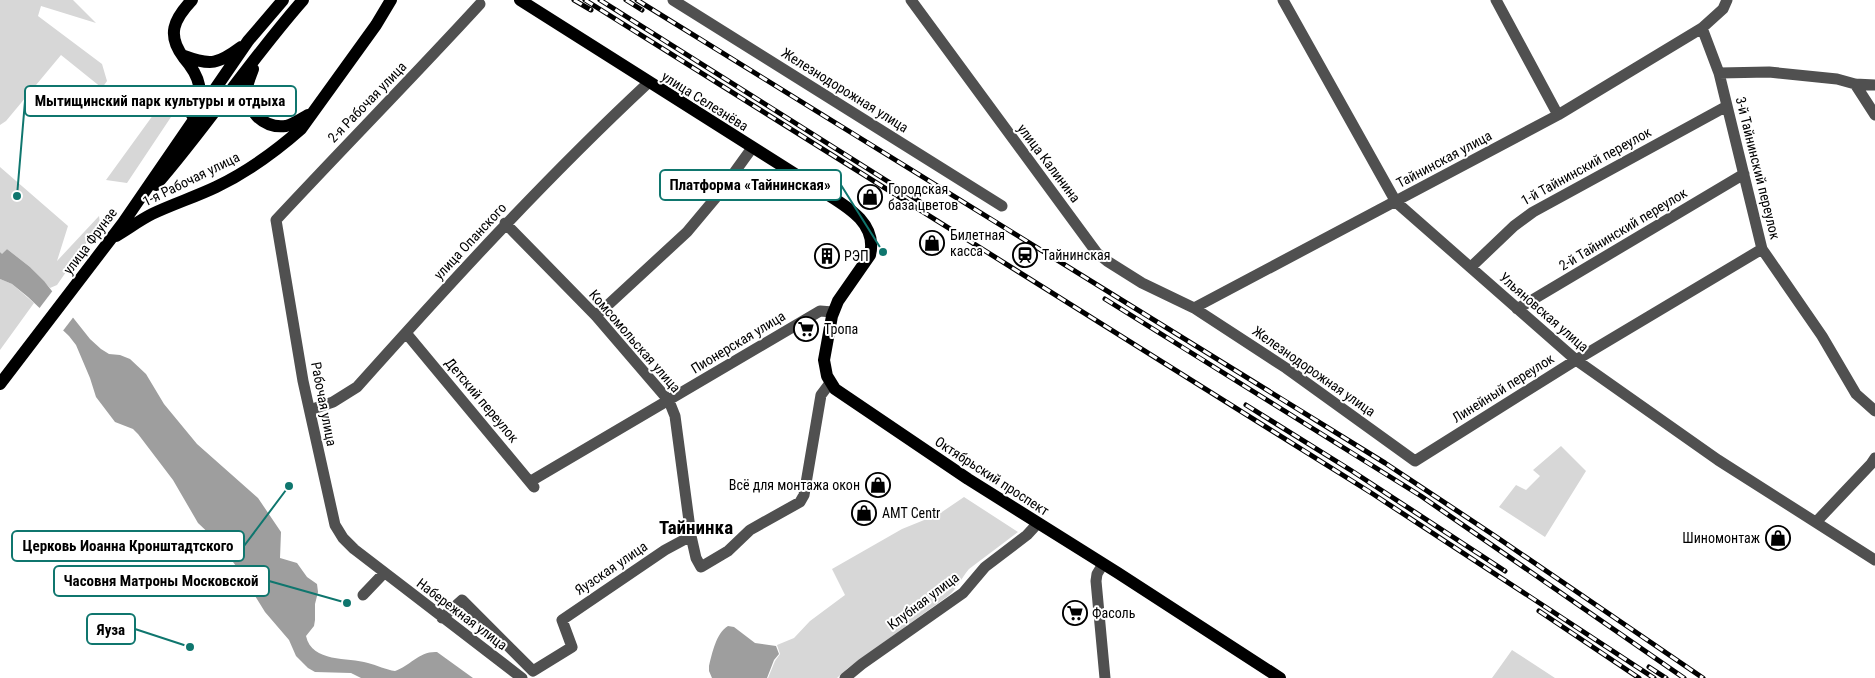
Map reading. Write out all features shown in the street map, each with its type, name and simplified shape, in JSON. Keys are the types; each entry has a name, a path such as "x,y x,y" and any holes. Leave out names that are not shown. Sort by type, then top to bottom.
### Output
{"main road":[{"path":"183,135 197,104 199,86 195,73 175,43 174,29 178,16 192,0"},
{"name":"улица Фрунзе","path":"0,384 135,206 248,41 284,0"},
{"name":"улица Фрунзе","path":"135,206 185,152 303,0"},
{"name":"1-я Рабочая улица","path":"110,240 150,215 216,187 240,174 289,140 301,129 376,26 390,0"},
{"name":"улица Селезнёва","path":"520,0 847,208 861,219 869,232 870,255 838,301 833,312"},
{"path":"182,55 200,62 213,63 226,58 248,41"},
{"path":"260,53 247,87 248,101 254,114 265,122 278,126 292,124 312,112"},
{"path":"830,383 824,360 833,312"},
{"name":"Октябрьский проспект","path":"830,383 866,411 968,479 1280,678"}],"street":[{"name":"Железнодорожная улица","path":"673,0 1002,206"},
{"name":"улица Калинина","path":"912,0 1097,252 1106,261 1142,283 1194,308"},
{"name":"Ульяновская улица","path":"1283,0 1396,202 1576,360 1718,460 1817,521 1875,560"},
{"path":"1496,0 1558,115"},
{"path":"1702,28 1723,9 1727,0"},
{"name":"2-я Рабочая улица","path":"276,220 480,4"},
{"name":"Тайнинская улица","path":"1194,308 1558,115 1702,28"},
{"name":"3-й Тайнинский переулок","path":"1702,28 1718,70 1762,249 1822,336 1856,394 1875,410"},
{"path":"1718,70 1769,72 1875,85"},
{"name":"улица Опанского","path":"310,410 333,402 357,388 505,224 596,131 648,83"},
{"path":"1855,84 1875,115"},
{"name":"1-й Тайнинский переулок","path":"1471,267 1514,226 1533,212 1727,106"},
{"path":"596,316 686,232 718,195 752,148"},
{"name":"2-й Тайнинский переулок","path":"1517,309 1744,174"},
{"name":"Рабочая улица","path":"276,220 310,410 335,525 343,538 354,549 384,573"},
{"name":"Комсомольская улица","path":"505,224 596,316 669,401 675,416 691,536"},
{"name":"Линейный переулок","path":"1416,461 1576,360 1762,249"},
{"name":"Железнодорожная улица","path":"1194,308 1286,368 1416,461"},
{"name":"Пионерская улица","path":"532,484 820,310 833,312"},
{"name":"Детский переулок","path":"406,332 532,484"},
{"path":"691,536 696,558 701,567 728,550 750,530 802,499 821,395 830,383"},
{"path":"1817,521 1872,464 1875,458"},
{"name":"Клубная улица","path":"849,677 963,593 985,568 1030,533 1038,523"},
{"name":"Яузская улица","path":"442,618 462,600 533,671 572,647 562,620 665,550 691,536"},
{"path":"1103,564 1097,574 1096,581 1104,678"},
{"path":"363,595 384,573"},
{"name":"Набережная улица","path":"384,573 522,678"}],"shaded area":[{"path":"0,0 73,0 96,23 41,6 38,16 102,64 107,81 102,88 61,55 6,121 0,125"},
{"path":"164,100 177,108 127,183 106,180"},
{"path":"0,167 68,226 57,261 99,216 100,223 57,285 50,288 30,267 7,249 2,255 0,252"},
{"path":"7,249 44,281 90,339 101,349 109,354 120,355 130,359 146,374 164,404 197,444 258,498 281,532 280,558 297,563 307,577 317,584 318,592 315,604 314,626 306,636 315,651 323,655 360,661 395,671 420,656 437,652 473,678 361,678 351,673 315,672 308,668 296,656 289,640 265,612 239,570 218,542 198,523 173,480 138,434 133,429 115,422 96,397 76,345 69,336 28,297 12,284 0,279 0,252 2,254"},
{"path":"0,279 12,284 34,303 0,350"},
{"path":"1561,446 1586,471 1545,537 1499,507 1516,485 1526,490 1540,476 1533,470"},
{"path":"964,497 1018,532 969,569 948,596 848,668 837,678 768,678 780,654 777,645 794,638 810,621 845,595 832,569 902,529 939,514"},
{"path":"728,626 734,627 755,643 776,646 779,654 774,660 767,678 712,678 709,666 713,650 720,634"},
{"path":"1512,650 1555,678 1492,678"}],"pier":[{"path":"54,289 75,315 62,332 38,310"}],"railway":[{"path":"574,0 591,10"},
{"path":"585,0 1373,494 1654,678"},
{"path":"600,0 930,208"},
{"path":"626,0 642,10"},
{"path":"637,0 1385,463 1703,678"},
{"path":"1105,299 1421,496 1684,678"},
{"path":"1246,405 1352,471 1505,571"},
{"path":"1539,611 1639,678"},
{"path":"1649,667 1666,678"}],"place":[{"name":"Мытищинский парк культуры и отдыха","path":"17,196"},
{"name":"Городская база цветов","path":"870,197"},
{"name":"Билетная касса","path":"932,243"},
{"name":"Платформа «Тайнинская»","path":"883,252"},
{"name":"Тайнинская","path":"1025,255"},
{"name":"РЭП","path":"827,256"},
{"name":"Тропа","path":"806,329"},
{"name":"Всё для монтажа окон","path":"878,485"},
{"name":"Церковь Иоанна Кронштадтского","path":"289,486"},
{"name":"AMT Centr","path":"864,513"},
{"name":"Шиномонтаж","path":"1778,538"},
{"name":"Часовня Матроны Московской","path":"347,603"},
{"name":"Фасоль","path":"1075,613"},
{"name":"Яуза","path":"190,647"}],"district":[{"name":"Тайнинка","path":"696,527"}]}
